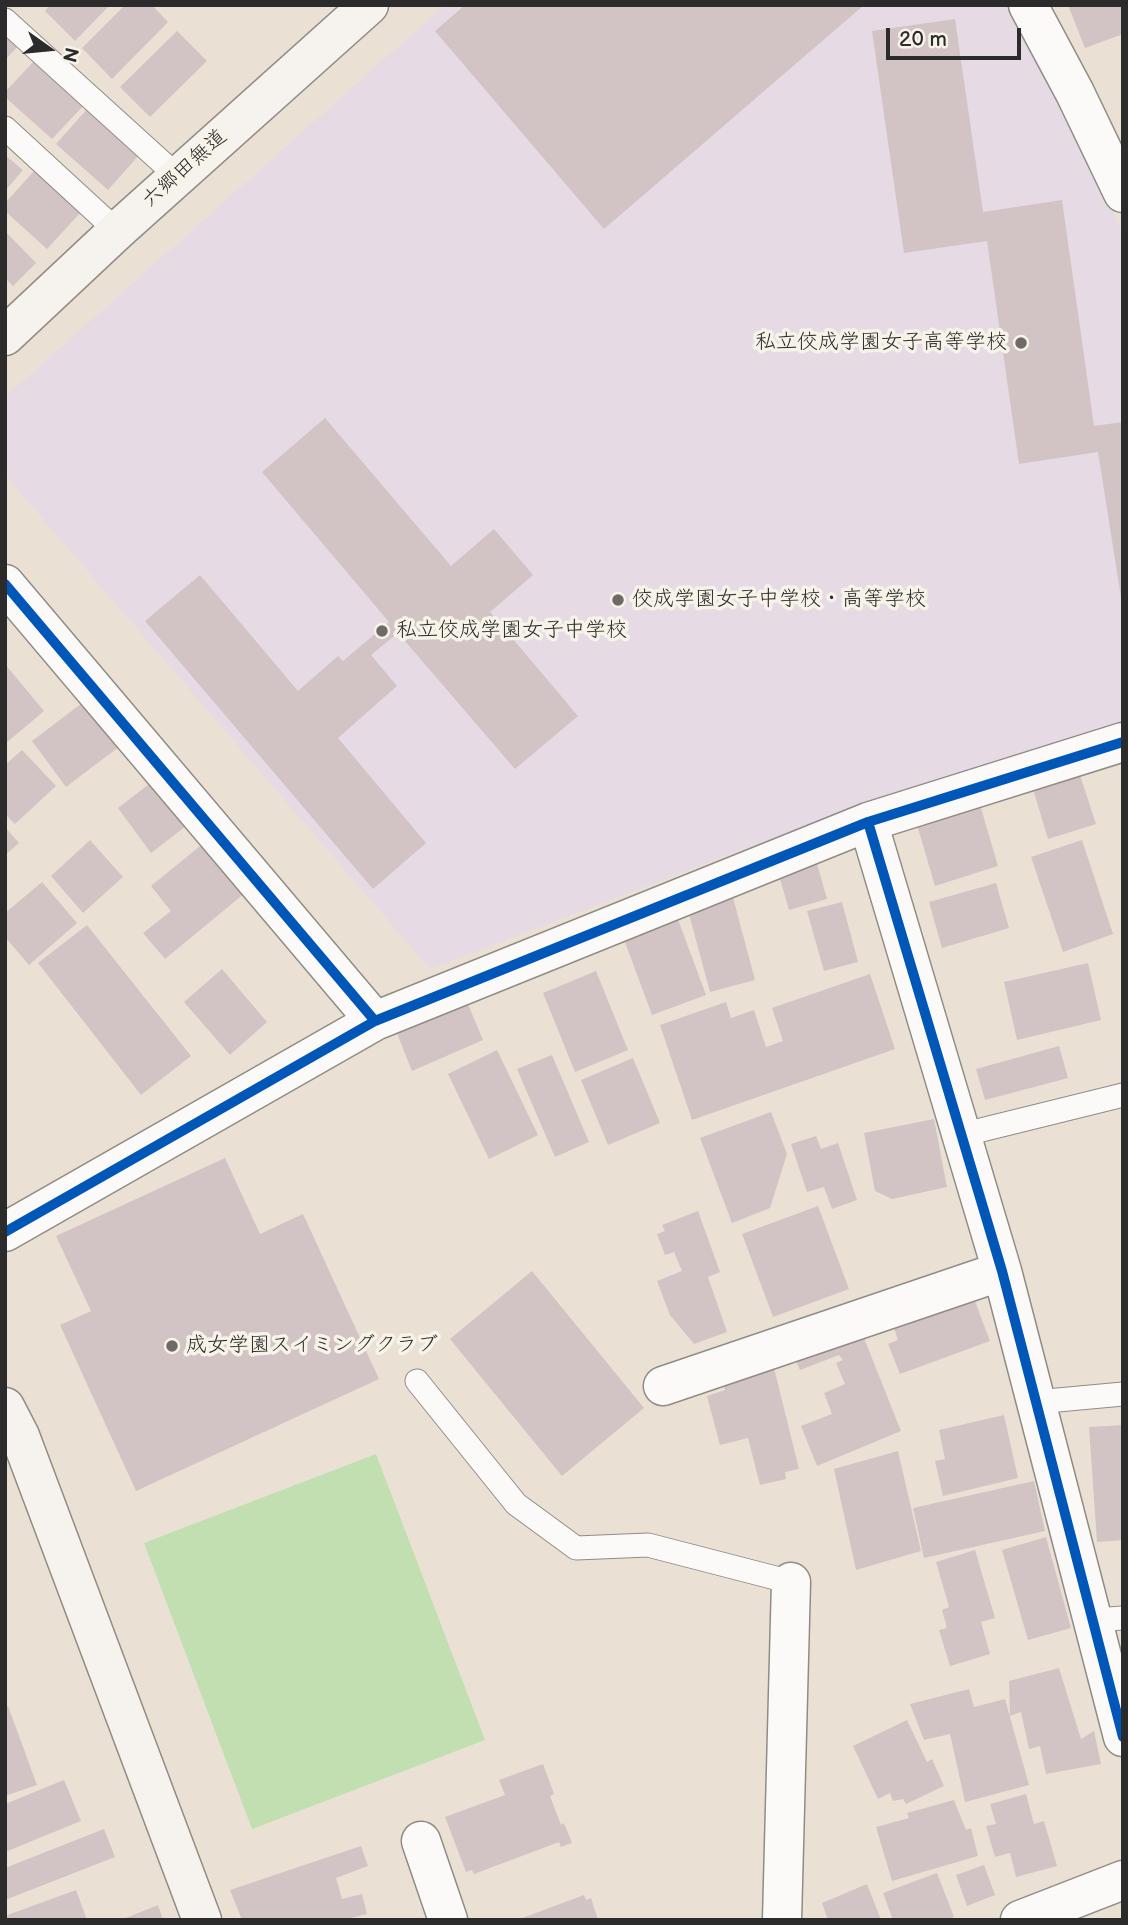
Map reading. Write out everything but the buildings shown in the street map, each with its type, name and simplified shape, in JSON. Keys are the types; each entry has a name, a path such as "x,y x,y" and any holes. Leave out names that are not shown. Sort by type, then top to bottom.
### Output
{"street":[{"path":"1028,5 1076,93 1123,193"},
{"name":"六郷田無道","path":"5,336 353,10"},
{"path":"5,584 375,1021"},
{"path":"5,1232 375,1021 868,822 1123,742"},
{"path":"868,822 1002,1271 1036,1402 1108,1619 1123,1737"},
{"path":"663,1387 1002,1271"},
{"path":"5,1407 20,1436 202,1920"},
{"path":"782,1920 791,1582"},
{"path":"421,1840 448,1920"},
{"path":"1020,1920 1123,1880"}],"lane":[{"path":"5,20 177,176"},
{"path":"5,128 117,230"},
{"path":"961,1135 1123,1095"},
{"path":"416,1381 516,1504 576,1548 648,1545 791,1582"},
{"path":"1036,1402 1123,1394"}],"shaded area":[{"name":"佼成学園女子中学校・高等学校","path":"445,5 1011,5 1056,89 1123,234 1123,726 841,812 430,969 5,475 5,397"}],"green space":[{"path":"376,1454 485,1740 252,1829 144,1543"}],"cycle path":[{"path":"5,584 375,1021"},
{"path":"5,1232 375,1021 868,822 1123,742"},
{"path":"868,822 1002,1271 1123,1737"}],"place":[{"name":"私立佼成学園女子高等学校","path":"1021,343"},
{"name":"佼成学園女子中学校・高等学校","path":"618,600"},
{"name":"私立佼成学園女子中学校","path":"382,631"},
{"name":"成女学園スイミングクラブ","path":"172,1346"}]}
